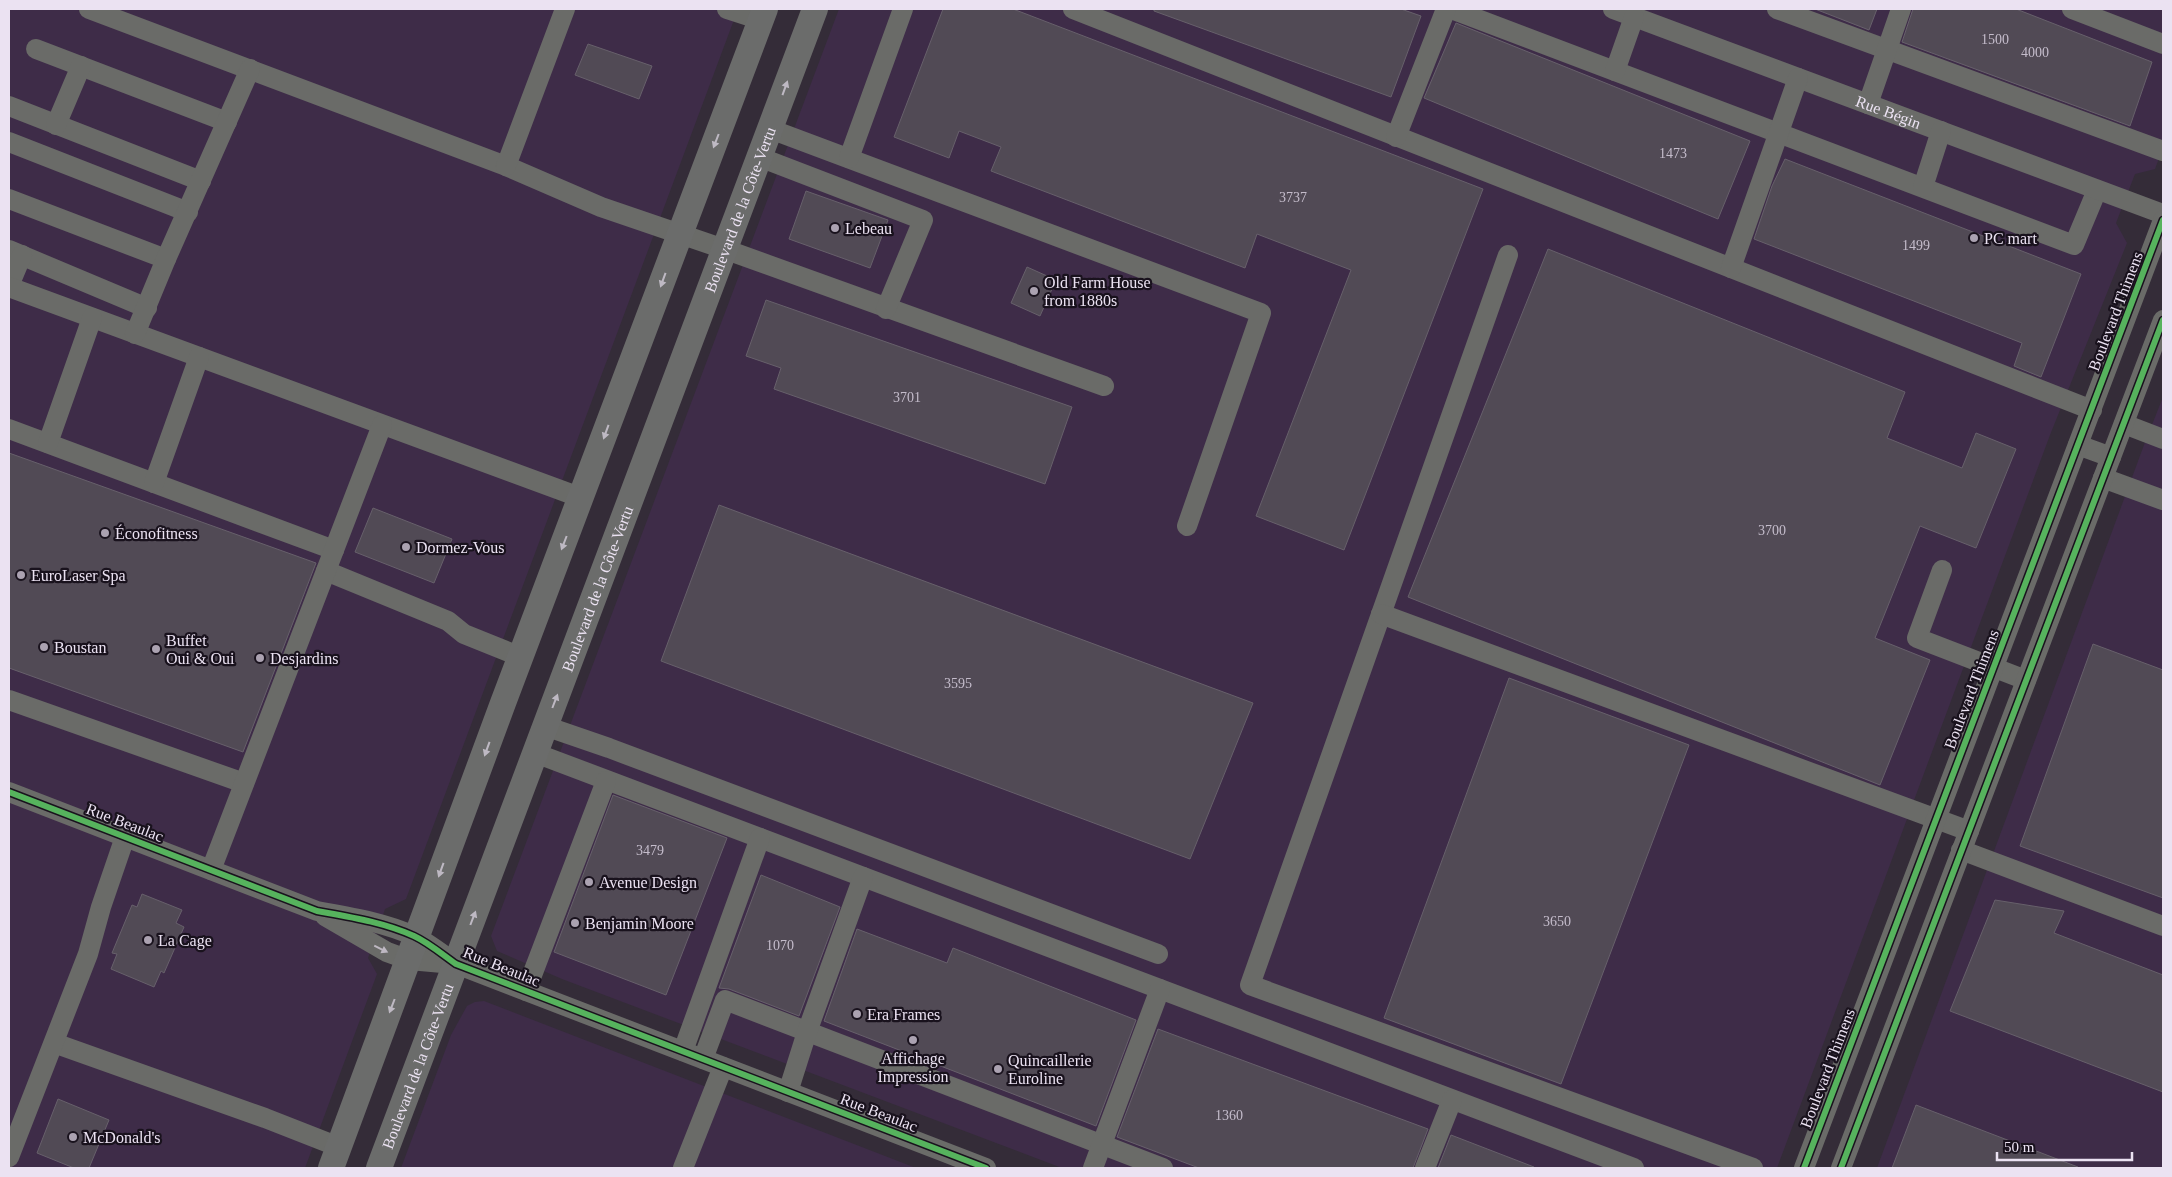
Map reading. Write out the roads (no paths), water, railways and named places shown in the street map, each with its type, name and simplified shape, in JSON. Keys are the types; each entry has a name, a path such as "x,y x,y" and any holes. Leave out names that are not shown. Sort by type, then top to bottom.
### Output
{"main road":[{"name":"Boulevard de la Côte-Vertu","path":"379,1168 815,9"},
{"path":"335,1157 763,15"}],"street":[{"path":"89,9 506,166 601,207 724,249 886,309 1104,386"},
{"path":"506,166 565,9"},
{"path":"727,9 763,15"},
{"path":"848,158 903,9"},
{"path":"1073,9 2092,410"},
{"path":"1396,136 1446,9"},
{"path":"1451,9 2074,245 2098,190"},
{"name":"Rue Bégin","path":"1613,9 2163,214"},
{"path":"1777,9 2163,151"},
{"path":"1868,104 1901,9"},
{"path":"2072,9 2163,44"},
{"path":"1615,71 1634,17"},
{"path":"36,49 227,122"},
{"path":"56,125 81,66"},
{"path":"135,334 250,69"},
{"path":"1730,268 1798,78"},
{"path":"9,106 201,181"},
{"path":"770,129 1262,312 1186,526"},
{"path":"1923,187 1941,131"},
{"path":"9,142 188,212"},
{"path":"759,157 923,220 886,309"},
{"path":"9,198 166,260"},
{"name":"Boulevard Thimens","path":"1804,1168 2163,220"},
{"path":"147,308 15,252 9,286 582,498"},
{"path":"1508,255 1250,985 1753,1168"},
{"path":"48,443 92,318"},
{"path":"1841,1168 2163,320"},
{"path":"154,483 199,357"},
{"path":"2124,424 2163,439"},
{"path":"211,870 382,425"},
{"path":"9,429 334,550"},
{"path":"2078,445 2111,457"},
{"path":"2103,478 2163,500"},
{"path":"1942,570 1917,638 2026,680"},
{"path":"326,571 448,621 464,634 521,657"},
{"path":"1381,614 1969,831"},
{"path":"9,700 244,784"},
{"path":"545,726 618,751 1158,954"},
{"path":"535,754 1634,1168"},
{"path":"526,991 606,780"},
{"name":"Rue Beaulac","path":"9,792 317,911 360,918 412,948 986,1168"},
{"path":"9,1157 88,954 101,907 125,837"},
{"path":"683,1051 760,838"},
{"path":"1961,850 2163,926"},
{"path":"788,1092 807,1032 863,877"},
{"path":"1093,1168 1160,989"},
{"path":"703,1059 725,1000 1163,1168"},
{"path":"54,1043 266,1118 335,1157"},
{"path":"683,1168 723,1067"},
{"path":"1425,1168 1452,1100"}],"place":[{"name":"Lebeau","path":"835,228"},
{"name":"PC mart","path":"1974,238"},
{"name":"Old Farm House from 1880s","path":"1034,291"},
{"name":"Éconofitness","path":"105,533"},
{"name":"Dormez-Vous","path":"406,547"},
{"name":"EuroLaser Spa","path":"21,575"},
{"name":"Boustan","path":"44,647"},
{"name":"Buffet Oui & Oui","path":"156,649"},
{"name":"Desjardins","path":"260,658"},
{"name":"Avenue Design","path":"589,882"},
{"name":"Benjamin Moore","path":"575,923"},
{"name":"La Cage","path":"148,940"},
{"name":"Era Frames","path":"857,1014"},
{"name":"Affichage Impression","path":"913,1040"},
{"name":"Quincaillerie Euroline","path":"998,1069"},
{"name":"McDonald's","path":"73,1137"}]}
